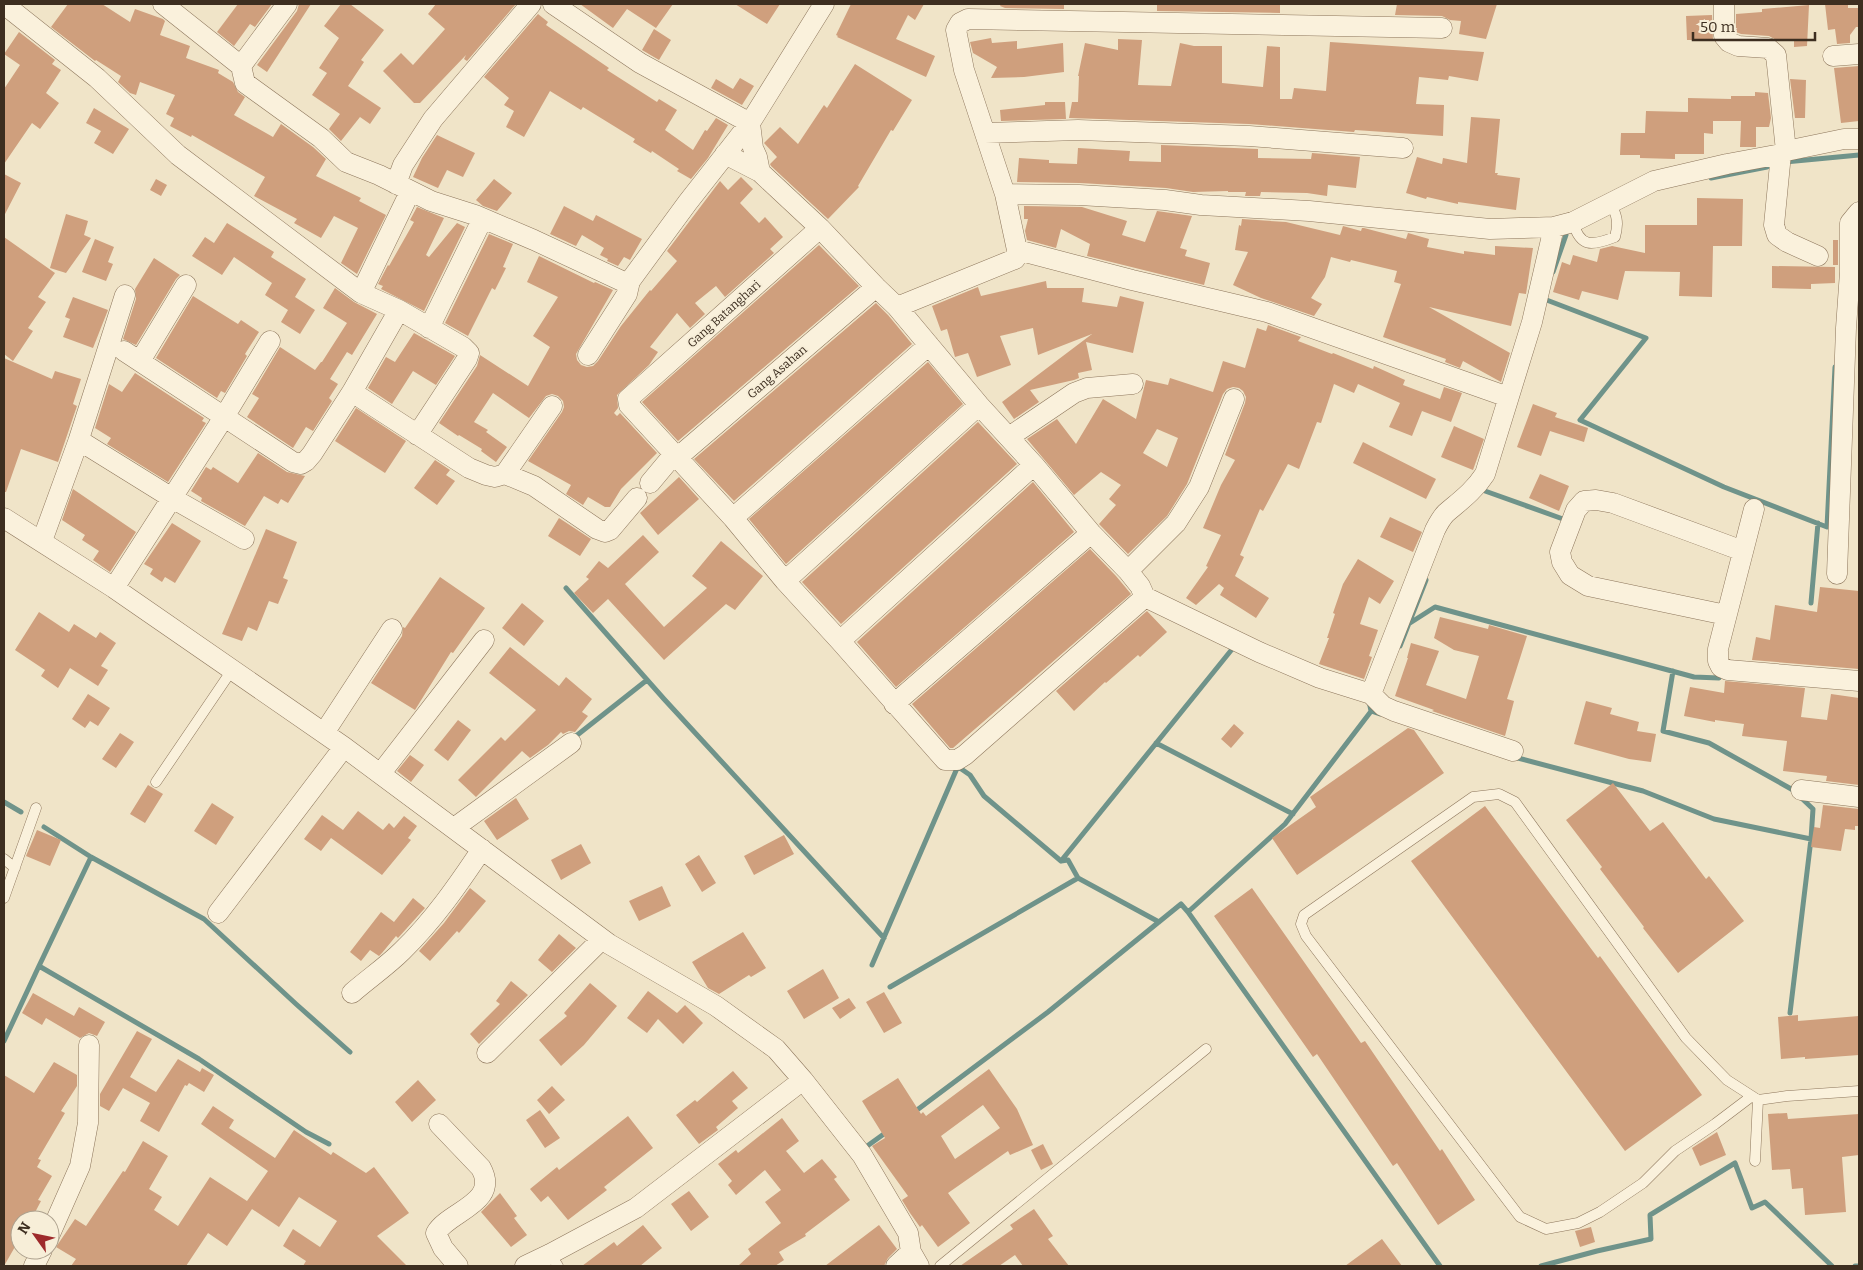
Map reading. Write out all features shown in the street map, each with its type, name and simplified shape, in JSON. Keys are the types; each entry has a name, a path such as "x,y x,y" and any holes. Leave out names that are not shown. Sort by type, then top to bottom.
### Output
{"street":[{"path":"163,4 241,66 245,83 321,138 346,162 379,175 402,190 475,215 624,282 630,282"},
{"path":"241,66 287,4"},
{"path":"361,293 402,190 403,165 433,119 531,4"},
{"path":"553,4 640,62 750,123"},
{"path":"588,355 628,294 630,282 750,123 824,4"},
{"path":"1724,4 1724,36 1729,42 1738,46 1768,48 1776,55 1784,153 1774,225 1777,235 1818,256"},
{"path":"4,5 98,78 178,155 361,293 399,310 463,347 469,353 418,435"},
{"path":"897,307 1009,263 1015,259 1017,250 1005,194 964,70 956,30 960,23 968,19 1442,28"},
{"path":"1834,56 1859,54"},
{"path":"750,123 753,148 760,172"},
{"path":"985,133 1078,130 1250,136 1402,148"},
{"path":"1005,194 1080,195 1165,200 1200,205 1309,211 1490,229 1564,224 1654,181 1844,139 1859,139"},
{"path":"725,154 760,172 820,228 897,307 979,405 1034,465 1091,533 1128,571 1140,586 1145,597 1268,656 1320,678 1370,694 1382,706 1394,711 1514,750"},
{"path":"1837,574 1853,328 1850,224 1859,212"},
{"path":"429,328 480,224"},
{"path":"1370,694 1434,530 1444,514 1466,497 1478,485 1485,474 1564,224"},
{"name":"Gang Batanghari","path":"676,455 629,406 628,399 820,228"},
{"path":"1017,250 1267,312 1508,397"},
{"path":"186,284 132,356 293,462 301,464 312,454 352,392 399,310"},
{"name":"Gang Asahan","path":"506,474 534,486 591,526 604,532 613,528 676,455 876,287"},
{"path":"42,542 78,442 125,295"},
{"path":"114,588 270,342"},
{"path":"733,518 929,345"},
{"path":"1009,437 1074,393 1087,388 1133,384"},
{"path":"352,392 469,468 495,477 506,474 552,406"},
{"path":"1128,571 1176,523 1199,488 1234,399"},
{"path":"784,581 979,405"},
{"path":"84,444 172,498 244,539"},
{"path":"676,455 733,518 784,581 840,641 945,760 957,760 1145,597"},
{"path":"840,641 1034,465"},
{"path":"1726,615 1588,586 1570,575 1562,562 1560,552 1576,510 1584,501 1596,500 1613,503 1743,551"},
{"path":"1754,509 1718,649 1718,661 1721,667 1728,670 1859,681"},
{"path":"4,518 114,588 381,773 602,939 716,1006 776,1049 862,1155 908,1233 915,1259 896,1266"},
{"path":"894,704 1091,533"},
{"path":"324,733 392,629"},
{"path":"381,773 484,640"},
{"path":"454,828 571,743"},
{"path":"218,913 344,747"},
{"path":"1800,790 1859,797"},
{"path":"352,993 402,952 457,888 482,849"},
{"path":"487,1053 602,939"},
{"path":"60,1211 80,1166 88,1123 89,1045"},
{"path":"525,1266 554,1260 636,1208 803,1080"},
{"path":"439,1124 481,1168 484,1175 485,1187 478,1200 440,1225 436,1233 442,1248 458,1266"}],"lane":[{"path":"1564,224 1583,241 1599,243 1615,237 1618,226 1617,215 1610,202"},
{"path":"156,782 232,670"},
{"path":"1755,1098 1728,1080 1686,1038 1515,802 1499,794 1473,797 1304,915 1301,924 1306,936 1520,1217 1546,1229 1578,1223 1600,1212 1643,1183 1675,1151 1755,1098 1859,1092"},
{"path":"4,898 36,808"},
{"path":"4,859 15,868"},
{"path":"940,1266 1206,1049"},
{"path":"1755,1098 1755,1161"}],"building":[{"path":"68,4 102,4 130,22 135,9 163,19 165,21 160,35 190,46 186,58 219,70 218,73 233,82 238,92 245,97 234,115 273,137 281,124 326,159 316,176 361,198 359,201 386,215 357,274 341,263 358,228 334,216 321,238 294,223 297,219 254,196 265,177 192,135 191,137 170,126 174,118 166,114 175,95 140,82 136,95 130,93 118,82 121,76 95,61 51,27"},
{"path":"238,4 272,4 255,27 250,24 234,46 217,32"},
{"path":"299,4 311,4 267,72 257,65 297,11"},
{"path":"341,4 350,4 384,30 361,60 364,62 348,86 381,108 370,124 360,117 341,141 329,129 340,114 312,95 327,73 319,68 339,38 324,26"},
{"path":"436,4 516,4 467,61 464,59 466,55 420,103 414,103 383,71 401,53 413,65 445,29 428,14"},
{"path":"580,4 673,4 656,28 627,9 613,28"},
{"path":"735,4 780,4 767,24"},
{"path":"851,4 924,4 915,20 908,15 896,39 935,56 926,77 837,37 836,35"},
{"path":"1001,4 1064,4 1064,9 1005,8 1000,6"},
{"path":"1157,4 1280,4 1280,13 1157,11"},
{"path":"1397,4 1497,4 1486,39 1459,34 1461,21 1450,20 1442,16 1395,15"},
{"path":"1825,4 1848,4 1848,8 1859,8 1859,27 1856,27 1850,35 1850,43 1837,44 1835,29 1828,30"},
{"path":"1809,5 1807,46 1794,47 1794,40 1778,41 1769,36 1736,32 1736,14 1762,12 1762,9"},
{"path":"538,14 548,22 546,25 609,68 607,70 657,102 659,99 677,110 665,130 693,150 705,130 707,131 716,118 728,125 708,158 691,179 677,171 679,169 652,151 651,153 633,142 635,139 583,107 581,110 550,91 524,137 506,127 514,111 504,105 509,98 484,77"},
{"path":"1712,15 1713,40 1687,40 1686,16"},
{"path":"654,29 671,40 659,60 642,50"},
{"path":"19,32 55,60 52,64 61,70 46,93 59,103 40,129 32,123 4,164 4,89 20,65 4,54"},
{"path":"991,38 992,43 1017,41 1017,49 1063,43 1064,72 1024,77 991,78 997,67 973,53 970,42"},
{"path":"1118,39 1142,40 1138,85 1171,86 1180,43 1194,46 1222,46 1222,83 1263,87 1267,46 1280,47 1280,99 1292,99 1294,88 1326,91 1330,42 1484,52 1478,81 1449,76 1448,80 1419,77 1416,104 1444,105 1443,136 1355,130 1354,132 1249,124 1069,118 1072,102 1078,102 1078,76 1085,43 1118,50"},
{"path":"855,64 912,100 893,131 891,130 859,187 828,219 771,166 770,164 777,157 764,143 780,127 798,144 824,105 827,108"},
{"path":"1859,66 1859,121 1841,123 1834,68"},
{"path":"740,78 754,86 742,105 711,88 716,79 733,89"},
{"path":"1790,79 1806,80 1805,118 1795,118"},
{"path":"1755,92 1768,93 1771,118 1769,127 1756,127 1756,147 1740,147 1741,121 1713,121 1713,134 1704,133 1704,154 1675,154 1675,159 1640,158 1640,155 1620,155 1621,133 1645,133 1646,111 1688,112 1688,98 1731,99 1731,96 1755,96"},
{"path":"1045,102 1065,102 1066,119 1001,121 1000,110 1045,105"},
{"path":"94,108 129,129 113,154 94,143 101,131 86,123"},
{"path":"1471,117 1500,119 1495,173 1498,173 1497,175 1520,178 1516,210 1458,202 1458,204 1427,197 1426,199 1406,193 1417,157 1442,164 1443,158 1467,163"},
{"path":"437,135 475,153 463,177 447,170 438,188 413,177 422,158"},
{"path":"1161,145 1258,149 1258,158 1311,159 1312,153 1360,157 1356,188 1328,185 1327,196 1307,193 1261,192 1260,196 1245,196 1246,192 1193,192 1166,188 1080,183 1017,182 1019,158 1049,160 1049,163 1077,164 1078,148 1130,151 1129,161 1161,162"},
{"path":"4,174 21,183 4,216"},
{"path":"741,177 753,189 740,203 759,223 765,217 783,237 770,249 774,253 725,297 716,286 695,303 705,314 690,328 677,313 650,347 658,352 649,365 617,395 618,408 614,413 617,416 620,413 657,453 621,489 610,507 605,507 588,497 583,505 566,494 571,485 528,461 562,412 564,407 563,401 558,396 552,394 546,396 529,418 493,393 474,422 488,430 486,432 507,447 496,462 481,451 482,449 439,423 477,366 480,355 528,386 550,347 533,336 558,297 527,282 539,256 594,283 613,290 576,354 577,360 581,365 593,366 621,326 650,290 677,261 667,251 720,181 728,190"},
{"path":"156,179 167,185 161,196 150,190"},
{"path":"494,179 512,193 497,211 483,206 476,200"},
{"path":"1697,198 1743,199 1742,246 1713,246 1712,297 1679,296 1680,272 1625,271 1618,300 1582,291 1579,300 1553,292 1562,262 1570,265 1573,255 1597,262 1600,249 1612,246 1645,253 1645,225 1697,225"},
{"path":"564,206 593,221 596,215 642,239 630,260 624,257 618,266 600,255 604,248 582,235 576,246 550,234"},
{"path":"1024,206 1082,207 1127,221 1122,235 1145,242 1157,211 1192,216 1180,248 1187,250 1185,256 1210,263 1204,285 1087,256 1090,244 1061,229 1056,248 1027,240 1025,231 1028,219 1024,219"},
{"path":"417,207 444,218 426,255 429,257 457,223 465,227 424,311 381,289 383,286 378,284 414,222 410,220"},
{"path":"66,214 88,221 84,235 91,238 66,273 50,268"},
{"path":"1242,219 1286,222 1340,235 1343,226 1361,231 1364,228 1406,239 1408,233 1429,239 1427,247 1464,254 1464,251 1495,255 1495,246 1533,248 1526,294 1519,293 1511,326 1429,307 1510,353 1501,382 1463,361 1460,368 1445,362 1446,359 1383,337 1401,284 1394,282 1397,271 1331,257 1325,277 1311,298 1322,304 1314,316 1261,298 1233,285 1248,252 1235,250 1239,225 1241,226"},
{"path":"227,223 274,252 271,257 306,279 295,297 315,310 300,334 281,322 288,310 265,295 272,283 234,257 222,275 192,256 205,237 214,243"},
{"path":"489,234 513,244 503,267 506,268 495,290 492,288 468,336 445,323"},
{"path":"4,237 55,273 38,297 46,302 28,328 33,331 13,361 4,354"},
{"path":"95,239 114,247 108,262 113,264 106,281 82,272"},
{"path":"1833,240 1838,240 1838,265 1833,265"},
{"path":"819,245 859,286 678,441 642,402"},
{"path":"154,258 180,275 136,345 123,339 136,299 135,289"},
{"path":"1772,266 1835,267 1835,283 1811,284 1811,289 1772,288"},
{"path":"1046,281 1047,288 1084,288 1082,302 1117,307 1120,296 1144,302 1133,353 1086,342 1092,370 1078,373 1079,378 1074,380 1030,390 1039,402 1014,419 1002,402 1092,334 1038,355 1033,328 1000,336 1011,365 977,377 968,353 955,357 947,329 941,331 932,306 978,287 981,296"},
{"path":"335,288 354,302 377,314 352,355 347,352 330,379 338,384 329,398 332,401 313,431 306,427 293,448 247,417 259,398 252,394 280,347 315,370 322,362 347,323 323,308"},
{"path":"193,296 238,324 241,320 259,332 245,354 247,356 225,393 221,391 217,398 156,358"},
{"path":"73,297 108,310 93,348 63,337 70,319 65,317"},
{"path":"876,303 912,344 734,501 694,459"},
{"path":"1268,325 1301,337 1298,341 1373,369 1374,366 1405,380 1403,385 1440,399 1444,387 1462,393 1451,422 1422,411 1412,436 1389,427 1400,403 1358,384 1354,393 1334,384 1321,423 1317,422 1299,469 1288,464 1263,511 1260,509 1240,555 1244,557 1235,576 1269,598 1256,618 1220,595 1224,588 1219,584 1196,605 1186,598 1208,567 1206,566 1221,535 1203,528 1221,485 1235,460 1225,455 1245,403 1246,397 1243,391 1233,387 1227,389 1223,394 1187,484 1167,516 1128,554 1099,524 1116,505 1109,499 1121,485 1101,472 1074,495 1027,439 1057,419 1076,444 1103,399 1136,419 1146,380 1168,385 1170,378 1213,392 1223,361 1245,368 1257,328 1266,331","holes":["1157,429 1178,438 1167,467 1143,453"]},
{"path":"414,333 455,356 436,385 413,371 392,404 368,388 386,357 395,362"},
{"path":"4,358 52,379 55,371 81,379 73,404 77,406 58,462 21,449 6,492 4,492"},
{"path":"928,362 963,404 786,564 749,519"},
{"path":"135,373 204,418 202,421 206,423 168,482 107,444 111,438 95,428 109,384 122,392"},
{"path":"1533,404 1557,413 1555,417 1588,428 1584,442 1550,431 1541,456 1517,447"},
{"path":"356,408 406,441 385,473 335,441"},
{"path":"978,422 1017,464 841,624 802,582"},
{"path":"1454,426 1484,439 1473,470 1441,457"},
{"path":"1363,442 1436,479 1426,499 1353,463"},
{"path":"258,453 287,472 305,476 288,503 281,499 278,504 264,496 245,526 201,501 202,498 191,491 206,467 211,470 213,467 238,483"},
{"path":"435,460 450,470 446,475 455,481 437,505 414,488"},
{"path":"1540,474 1569,486 1559,511 1529,498"},
{"path":"679,477 699,499 658,535 640,513"},
{"path":"1033,482 1074,532 896,687 857,642"},
{"path":"73,489 136,532 110,572 93,560 99,551 82,540 85,535 62,520"},
{"path":"1390,517 1422,532 1413,552 1380,537"},
{"path":"559,518 591,539 580,556 548,536"},
{"path":"172,523 201,541 175,583 165,577 162,582 150,574 153,569 144,564"},
{"path":"266,529 297,542 283,578 288,580 278,604 269,601 257,631 248,627 242,641 222,634"},
{"path":"643,535 659,552 625,584 664,627 707,588 692,576 721,541 763,576 735,610 726,604 664,660 608,599 593,613 574,593 589,579 586,577 599,561 608,568"},
{"path":"1090,549 1131,594 953,748 950,748 912,704"},
{"path":"1358,559 1394,581 1380,604 1369,597 1360,624 1378,630 1369,656 1372,657 1364,679 1319,664 1329,638 1327,638 1335,614 1333,613 1343,584"},
{"path":"440,577 485,608 453,653 451,652 415,710 371,683 402,636 403,627 405,628"},
{"path":"1820,587 1859,591 1859,669 1752,660 1756,637 1770,640 1775,605 1817,612"},
{"path":"522,603 544,621 524,646 502,628"},
{"path":"1147,611 1167,632 1140,657 1138,655 1105,682 1074,711 1056,691"},
{"path":"39,612 69,632 74,624 96,638 100,632 116,643 101,666 108,670 98,686 70,668 58,688 41,676 45,670 15,650"},
{"path":"1440,617 1488,629 1489,625 1527,636 1507,699 1514,701 1505,736 1395,696 1411,643 1439,651 1426,685 1466,699 1479,656 1454,650 1434,638"},
{"path":"510,647 559,686 566,677 592,699 582,712 588,716 575,732 569,731 563,734 561,732 548,745 530,758 522,751 476,797 458,780 501,737 505,741 536,710 489,673"},
{"path":"1725,681 1805,688 1801,717 1827,720 1831,694 1859,698 1859,785 1826,781 1827,776 1783,771 1787,741 1742,736 1744,724 1715,720 1715,722 1684,716 1690,687 1724,693"},
{"path":"88,694 110,708 98,726 90,721 85,728 72,719"},
{"path":"1586,701 1612,708 1610,714 1639,722 1637,731 1656,734 1651,762 1629,759 1574,744"},
{"path":"458,720 471,730 448,761 434,750"},
{"path":"1234,724 1244,733 1231,748 1221,739"},
{"path":"1408,728 1414,730 1444,773 1297,875 1272,838 1316,807 1310,797"},
{"path":"120,733 134,742 116,768 102,759"},
{"path":"410,755 424,765 411,782 397,771"},
{"path":"1613,783 1650,831 1663,822 1706,879 1709,876 1744,921 1678,973 1643,928 1600,869 1602,867 1566,820"},
{"path":"148,785 163,794 145,823 130,814"},
{"path":"516,798 529,819 497,840 484,821"},
{"path":"212,803 234,817 216,845 194,831"},
{"path":"1823,805 1859,809 1859,826 1855,826 1855,830 1845,829 1841,851 1811,847 1814,827 1820,828"},
{"path":"1485,806 1598,958 1600,956 1702,1095 1625,1151 1411,861"},
{"path":"358,811 383,830 389,823 394,828 404,816 417,826 408,838 411,840 382,875 331,838 321,851 304,839 322,815 343,830"},
{"path":"37,830 61,840 50,866 26,856"},
{"path":"784,835 794,854 754,875 744,856"},
{"path":"581,844 591,863 561,880 551,860"},
{"path":"699,855 716,883 702,892 685,864"},
{"path":"662,886 671,906 639,921 629,901"},
{"path":"470,888 486,901 459,933 457,931 430,961 419,951 444,923"},
{"path":"1252,888 1361,1043 1365,1041 1440,1151 1442,1149 1475,1200 1438,1225 1397,1163 1393,1166 1317,1054 1313,1057 1214,916"},
{"path":"413,898 425,908 398,938 396,936 379,956 370,950 361,961 350,952 381,912 394,922"},
{"path":"743,932 766,968 751,977 749,975 719,994 708,988 692,962"},
{"path":"559,934 576,948 552,972 538,960"},
{"path":"823,969 839,998 804,1019 787,991"},
{"path":"511,981 528,995 479,1044 470,1034 500,1004 496,1001"},
{"path":"590,983 617,1006 584,1045 561,1066 539,1040 567,1016 564,1013"},
{"path":"648,991 677,1013 685,1005 703,1023 683,1044 658,1019 647,1033 627,1018"},
{"path":"884,992 902,1023 884,1033 866,1002"},
{"path":"33,993 74,1016 79,1007 105,1022 97,1036 89,1033 80,1038 46,1018 42,1025 22,1013"},
{"path":"849,998 856,1008 840,1019 832,1008"},
{"path":"1798,1015 1798,1021 1859,1016 1859,1055 1781,1059 1778,1017"},
{"path":"137,1031 152,1039 130,1077 156,1092 178,1059 200,1072 202,1068 214,1075 204,1092 189,1083 187,1086 185,1085 159,1132 140,1121 150,1103 123,1088 109,1111 100,1106 100,1094"},
{"path":"54,1062 77,1075 77,1086 61,1111 65,1113 38,1159 41,1160 37,1167 52,1176 38,1200 41,1201 36,1210 10,1210 10,1256 4,1266 4,1075 34,1093"},
{"path":"989,1069 1017,1109 1033,1145 1010,1155 1008,1151 948,1193 970,1223 938,1247 922,1225 920,1227 910,1213 902,1200 908,1196 872,1146 885,1138 862,1101 898,1078 921,1114 923,1112 926,1116","holes":["983,1105 1000,1128 955,1159 941,1136"]},
{"path":"733,1071 748,1088 732,1101 738,1108 716,1127 718,1130 699,1144 676,1115 695,1100 697,1102"},
{"path":"418,1080 436,1100 412,1122 395,1102"},
{"path":"552,1086 565,1100 549,1114 537,1100"},
{"path":"213,1106 234,1120 229,1128 275,1158 294,1130 331,1155 333,1152 366,1173 374,1167 409,1213 377,1236 407,1266 303,1266 306,1261 283,1246 293,1229 320,1247 337,1221 299,1197 279,1227 252,1209 227,1246 208,1233 186,1266 71,1266 76,1259 60,1249 60,1241 75,1219 86,1226 123,1171 125,1172 143,1141 168,1156 149,1189 162,1197 154,1210 178,1226 210,1177 247,1201 268,1171 201,1124"},
{"path":"540,1110 560,1138 545,1148 526,1120"},
{"path":"1787,1113 1788,1119 1859,1114 1859,1155 1842,1157 1846,1212 1805,1215 1803,1188 1792,1189 1790,1169 1772,1170 1768,1114"},
{"path":"628,1116 653,1148 604,1187 607,1190 568,1220 548,1196 541,1202 530,1189 557,1167 559,1170"},
{"path":"782,1118 799,1141 786,1151 804,1173 822,1159 837,1177 834,1179 850,1200 805,1234 806,1236 779,1252 784,1260 775,1266 738,1266 751,1254 748,1249 781,1223 765,1202 781,1190 765,1170 736,1195 728,1185 732,1181 718,1164 736,1150 738,1153"},
{"path":"1717,1132 1726,1155 1700,1166 1692,1148"},
{"path":"1043,1144 1053,1164 1041,1170 1031,1150"},
{"path":"689,1191 709,1217 691,1231 671,1204"},
{"path":"500,1193 517,1216 514,1218 527,1235 511,1247 481,1212"},
{"path":"1034,1209 1053,1236 1048,1239 1069,1266 1023,1266 1015,1255 999,1266 960,1266 1013,1229 1010,1225"},
{"path":"643,1225 662,1248 640,1266 582,1266 614,1242 617,1246"},
{"path":"879,1225 897,1249 888,1258 884,1266 825,1266"},
{"path":"1591,1227 1595,1242 1580,1247 1575,1231"},
{"path":"1382,1239 1402,1266 1345,1266"}],"waterway":[{"path":"1785,162 1859,155"},
{"path":"1711,178 1767,167"},
{"path":"1553,272 1566,235"},
{"path":"1544,299 1646,338 1580,420 1724,487 1827,527 1835,367"},
{"path":"1485,491 1563,519"},
{"path":"1811,603 1818,523"},
{"path":"1400,646 1426,580"},
{"path":"566,588 664,699 884,938"},
{"path":"1410,623 1435,607 1694,677 1719,678"},
{"path":"1061,861 1233,648"},
{"path":"1673,671 1663,731 1709,743 1793,790 1813,809 1811,839"},
{"path":"576,736 647,680"},
{"path":"1369,701 1371,711 1380,714"},
{"path":"913,1113 1048,1012 1181,904 1188,912 1285,824 1372,710"},
{"path":"1156,743 1293,814"},
{"path":"1514,757 1643,791 1714,819 1811,839 1790,1013"},
{"path":"957,766 970,775 984,796 1061,861 1068,860 1078,878 1159,922"},
{"path":"872,965 958,766"},
{"path":"4,802 21,812"},
{"path":"44,827 91,857 39,966 199,1059 306,1132 329,1144"},
{"path":"91,857 204,919 350,1052"},
{"path":"890,987 1078,878"},
{"path":"1188,912 1440,1266"},
{"path":"4,1041 39,966"},
{"path":"863,1149 888,1131"},
{"path":"1541,1266 1651,1239 1650,1215 1735,1163 1752,1208 1765,1202 1832,1266"}]}
